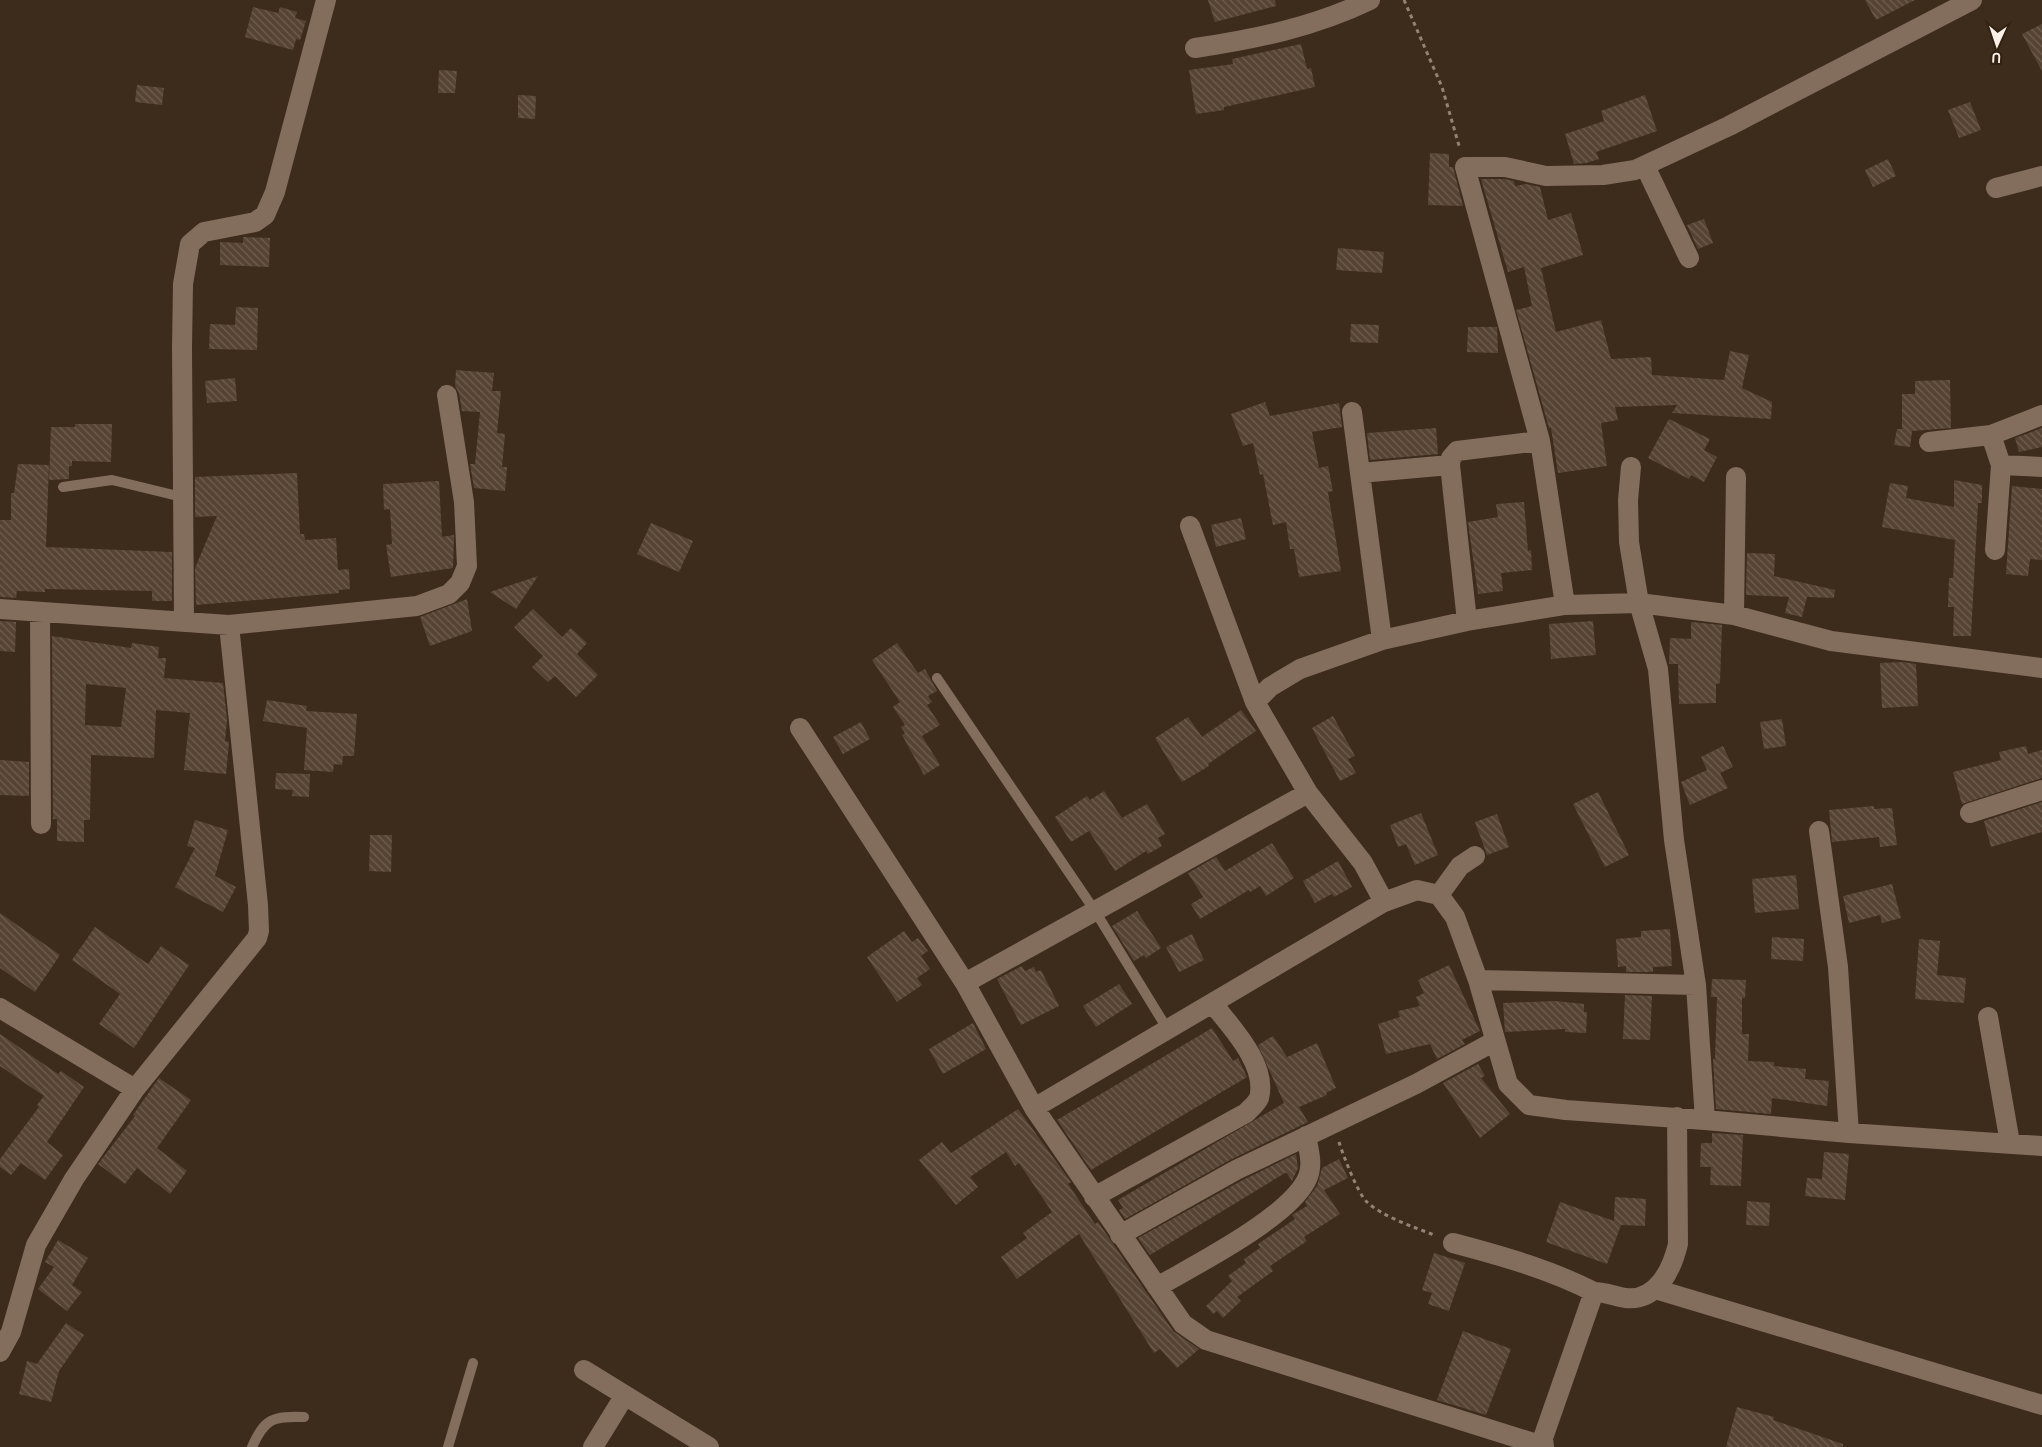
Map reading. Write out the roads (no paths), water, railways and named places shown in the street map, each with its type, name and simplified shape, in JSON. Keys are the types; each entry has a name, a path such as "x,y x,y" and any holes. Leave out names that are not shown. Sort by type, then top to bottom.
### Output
{"street":[{"path":"184,622 182,498 184,284 190,244 204,232 255,222 265,215 275,192 326,0"},
{"path":"1195,48 1248,40 1293,30 1370,0"},
{"path":"1565,605 1540,440 1465,167 1505,167 1556,176 1603,175 1644,166 1729,126 1972,0"},
{"path":"1644,166 1690,258"},
{"path":"1996,188 2042,176"},
{"path":"0,609 229,626 417,606 449,594 460,583 467,566 464,502 447,395"},
{"path":"1352,412 1382,640"},
{"path":"1929,442 1991,435 2042,414"},
{"path":"1991,435 2001,465 1995,550"},
{"path":"1467,621 1450,465 1451,458 1457,452 1540,440"},
{"path":"1360,474 1450,465"},
{"path":"2001,465 2042,467"},
{"path":"1630,467 1628,500 1630,542 1639,603 1658,669 1674,840 1696,985 1705,1120"},
{"path":"1734,615 1736,477"},
{"path":"1190,526 1255,702 1308,793 1363,863 1384,902"},
{"path":"1255,702 1270,687 1300,669 1382,640 1467,621 1565,605 1639,603 1734,615 1831,641 2042,668"},
{"path":"40,612 41,824"},
{"path":"0,1352 11,1332 36,1245 74,1179 135,1088 252,945 259,931 258,905 229,626"},
{"path":"800,728 965,983 1034,1108 1183,1324 1206,1340 1543,1446 1543,1438 1590,1298 1594,1292"},
{"path":"1970,813 2042,790"},
{"path":"965,983 1308,793"},
{"path":"1819,832 1838,967 1849,1133"},
{"path":"1439,895 1460,866 1475,856"},
{"path":"1034,1108 1384,902 1416,890 1439,895 1454,917 1478,980 1508,1084 1529,1105 1566,1110 1677,1117 1849,1133 2042,1146"},
{"path":"1478,980 1696,985"},
{"path":"1094,1197 1246,1113 1258,1099 1260,1078 1248,1049 1213,1004"},
{"path":"0,1008 135,1088"},
{"path":"1988,1017 2010,1143"},
{"path":"1120,1235 1236,1170 1416,1084 1495,1041"},
{"path":"1453,1243 1521,1262 1565,1277 1594,1292 1626,1298 1639,1298 1655,1289 1667,1274 1678,1244 1677,1117"},
{"path":"1157,1287 1242,1238 1296,1197 1307,1180 1311,1164 1306,1136"},
{"path":"1655,1289 2042,1405"},
{"path":"584,1370 704,1446"},
{"path":"593,1447 625,1395"}],"lane":[{"path":"63,487 112,480 182,498"},
{"path":"937,678 1095,911 1168,1030"},
{"path":"448,1447 473,1363"},
{"path":"252,1447 259,1431 267,1422 276,1418 304,1417"}]}
